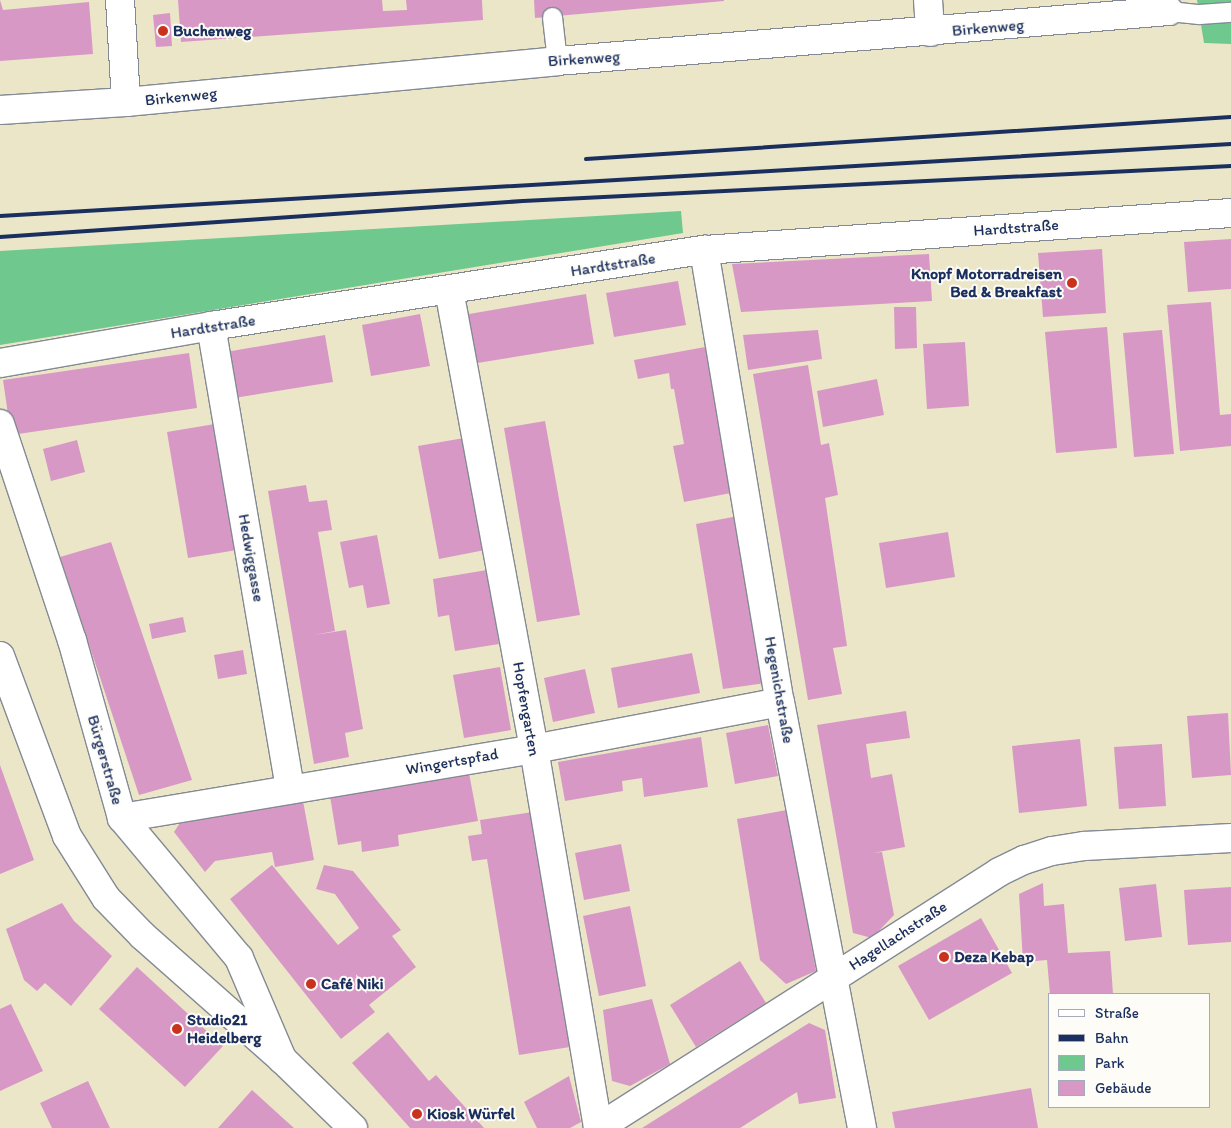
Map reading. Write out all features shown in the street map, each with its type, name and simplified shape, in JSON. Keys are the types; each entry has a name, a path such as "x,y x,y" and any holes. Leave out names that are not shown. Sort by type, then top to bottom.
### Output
{"street":[{"path":"120,0 126,102"},
{"path":"928,0 930,32"},
{"name":"Birkenweg","path":"0,110 126,102 556,61 930,32 1168,6"},
{"name":"Hardtstraße","path":"0,362 211,326 704,250 1231,213"},
{"name":"Hegenichstraße","path":"704,250 780,702 835,978 862,1128"},
{"name":"Hopfengarten","path":"449,290 534,749 598,1128"},
{"name":"Hedwiggasse","path":"211,326 290,789"},
{"name":"Bürgerstraße","path":"0,424 72,640 122,818 239,958 282,1059"},
{"name":"Bürgerstraße","path":"0,656 67,836 106,898 143,936 282,1059 353,1128"},
{"name":"Wingertspfad","path":"122,818 534,749 780,702"},
{"name":"Hagellachstraße","path":"598,1128 999,872 1024,860 1052,851 1085,846 1231,838"}],"lane":[{"path":"1168,6 1199,14 1231,12"},
{"path":"552,16 556,61"}],"green space":[{"path":"1197,0 1231,0 1231,44 1204,43"},
{"path":"681,211 683,233 0,345 0,251"}],"building":[{"path":"0,0 3,10 89,2 93,54 0,61"},
{"path":"178,0 382,0 383,11 407,10 406,0 482,0 483,20 181,42"},
{"path":"534,0 724,0 724,1 535,18"},
{"name":"Buchenweg","path":"170,13 172,46 156,47 153,15"},
{"path":"1231,239 1231,289 1188,292 1184,242"},
{"name":"Knopf Motorradreisen Bed & Breakfast","path":"1102,249 1106,313 1043,317 1038,253"},
{"path":"929,254 932,301 741,312 732,264"},
{"path":"678,281 686,325 614,337 606,293"},
{"path":"586,294 594,344 471,364 463,315"},
{"path":"1211,302 1220,415 1231,414 1231,446 1180,451 1167,305"},
{"path":"894,307 916,307 917,348 895,349"},
{"path":"420,314 430,366 371,376 362,325"},
{"path":"1107,327 1117,448 1056,453 1045,332"},
{"path":"818,330 822,359 748,370 743,335"},
{"path":"1162,330 1174,454 1134,457 1123,333"},
{"path":"325,335 333,382 234,398 226,352"},
{"path":"965,342 969,406 927,409 923,344"},
{"path":"705,347 731,493 684,502 673,446 684,444 674,389 671,389 669,373 638,379 634,360"},
{"path":"189,353 197,408 11,435 3,380"},
{"path":"808,365 821,445 829,443 838,495 825,498 847,646 833,648 842,694 808,700 753,374"},
{"path":"877,379 884,415 823,427 817,391"},
{"path":"545,421 580,615 537,622 504,428"},
{"path":"215,424 237,550 188,558 167,432"},
{"path":"464,438 485,550 439,559 418,446"},
{"path":"77,440 85,472 51,481 43,449"},
{"path":"306,485 309,502 327,500 332,530 318,532 335,631 314,635 346,630 363,729 345,733 349,757 314,764 268,491"},
{"path":"738,516 765,683 723,689 696,524"},
{"path":"948,532 955,577 886,588 879,543"},
{"path":"377,535 390,604 367,608 363,585 349,588 340,542"},
{"path":"111,542 192,780 139,795 60,557"},
{"path":"487,570 499,644 455,651 449,615 438,617 433,579"},
{"path":"183,617 186,632 152,639 149,624"},
{"path":"243,650 247,674 218,679 214,655"},
{"path":"692,653 700,693 618,708 611,668"},
{"path":"500,667 511,730 464,738 453,675"},
{"path":"585,669 595,713 553,722 544,678"},
{"path":"906,711 910,738 866,744 871,778 892,774 905,847 873,853 882,852 894,915 872,938 853,933 817,725"},
{"path":"1228,713 1231,775 1192,778 1187,716"},
{"path":"768,725 778,776 735,784 726,733"},
{"path":"701,737 708,787 644,797 642,778 622,781 623,791 565,801 558,762"},
{"path":"1080,739 1087,806 1019,813 1012,746"},
{"path":"1162,744 1166,806 1119,809 1114,747"},
{"path":"0,765 34,860 0,874"},
{"path":"469,773 478,821 398,835 399,846 362,852 361,841 338,845 330,796"},
{"path":"303,801 314,860 275,867 272,852 215,861 205,872 174,832 180,823"},
{"path":"787,810 816,971 786,984 760,960 737,819"},
{"path":"533,812 570,1047 519,1055 487,859 472,861 468,836 482,834 480,820"},
{"path":"621,844 630,891 584,900 575,853"},
{"path":"272,865 338,945 359,928 335,894 316,889 324,865 353,871 401,930 392,936 416,967 369,1005 375,1012 341,1039 230,899"},
{"path":"1043,883 1044,906 1064,904 1068,953 1110,951 1113,993 1050,993 1047,960 1023,962 1019,894"},
{"path":"1156,884 1162,937 1125,941 1119,888"},
{"path":"1231,887 1231,942 1188,945 1184,890"},
{"path":"62,903 74,921 112,956 71,1006 45,983 37,991 24,980 6,929"},
{"path":"630,906 646,986 599,996 583,916"},
{"path":"981,918 1012,973 929,1020 898,966"},
{"path":"740,961 766,1003 696,1047 670,1005"},
{"path":"137,967 223,1046 185,1087 99,1009"},
{"path":"652,999 670,1064 630,1086 612,1081 603,1010"},
{"path":"11,1004 43,1071 0,1091 0,1009"},
{"path":"809,1023 825,1030 836,1098 799,1104 797,1092 740,1128 642,1128"},
{"path":"388,1032 429,1081 436,1075 484,1128 410,1128 352,1063"},
{"path":"569,1076 581,1122 570,1128 537,1128 524,1102"},
{"path":"88,1081 110,1128 52,1128 40,1103"},
{"path":"1031,1088 1038,1128 895,1128 892,1112"},
{"path":"252,1090 285,1120 294,1128 218,1128"}],"railway":[{"path":"586,159 1231,117"},
{"path":"0,216 1231,144"},
{"path":"0,237 523,201 1231,166"}],"place":[{"name":"Buchenweg","path":"163,31"},
{"name":"Knopf Motorradreisen Bed & Breakfast","path":"1072,283"},
{"name":"Deza Kebap","path":"944,957"},
{"name":"Café Niki","path":"311,984"},
{"name":"Studio21 Heidelberg","path":"177,1029"},
{"name":"Kiosk Würfel","path":"417,1114"}]}
